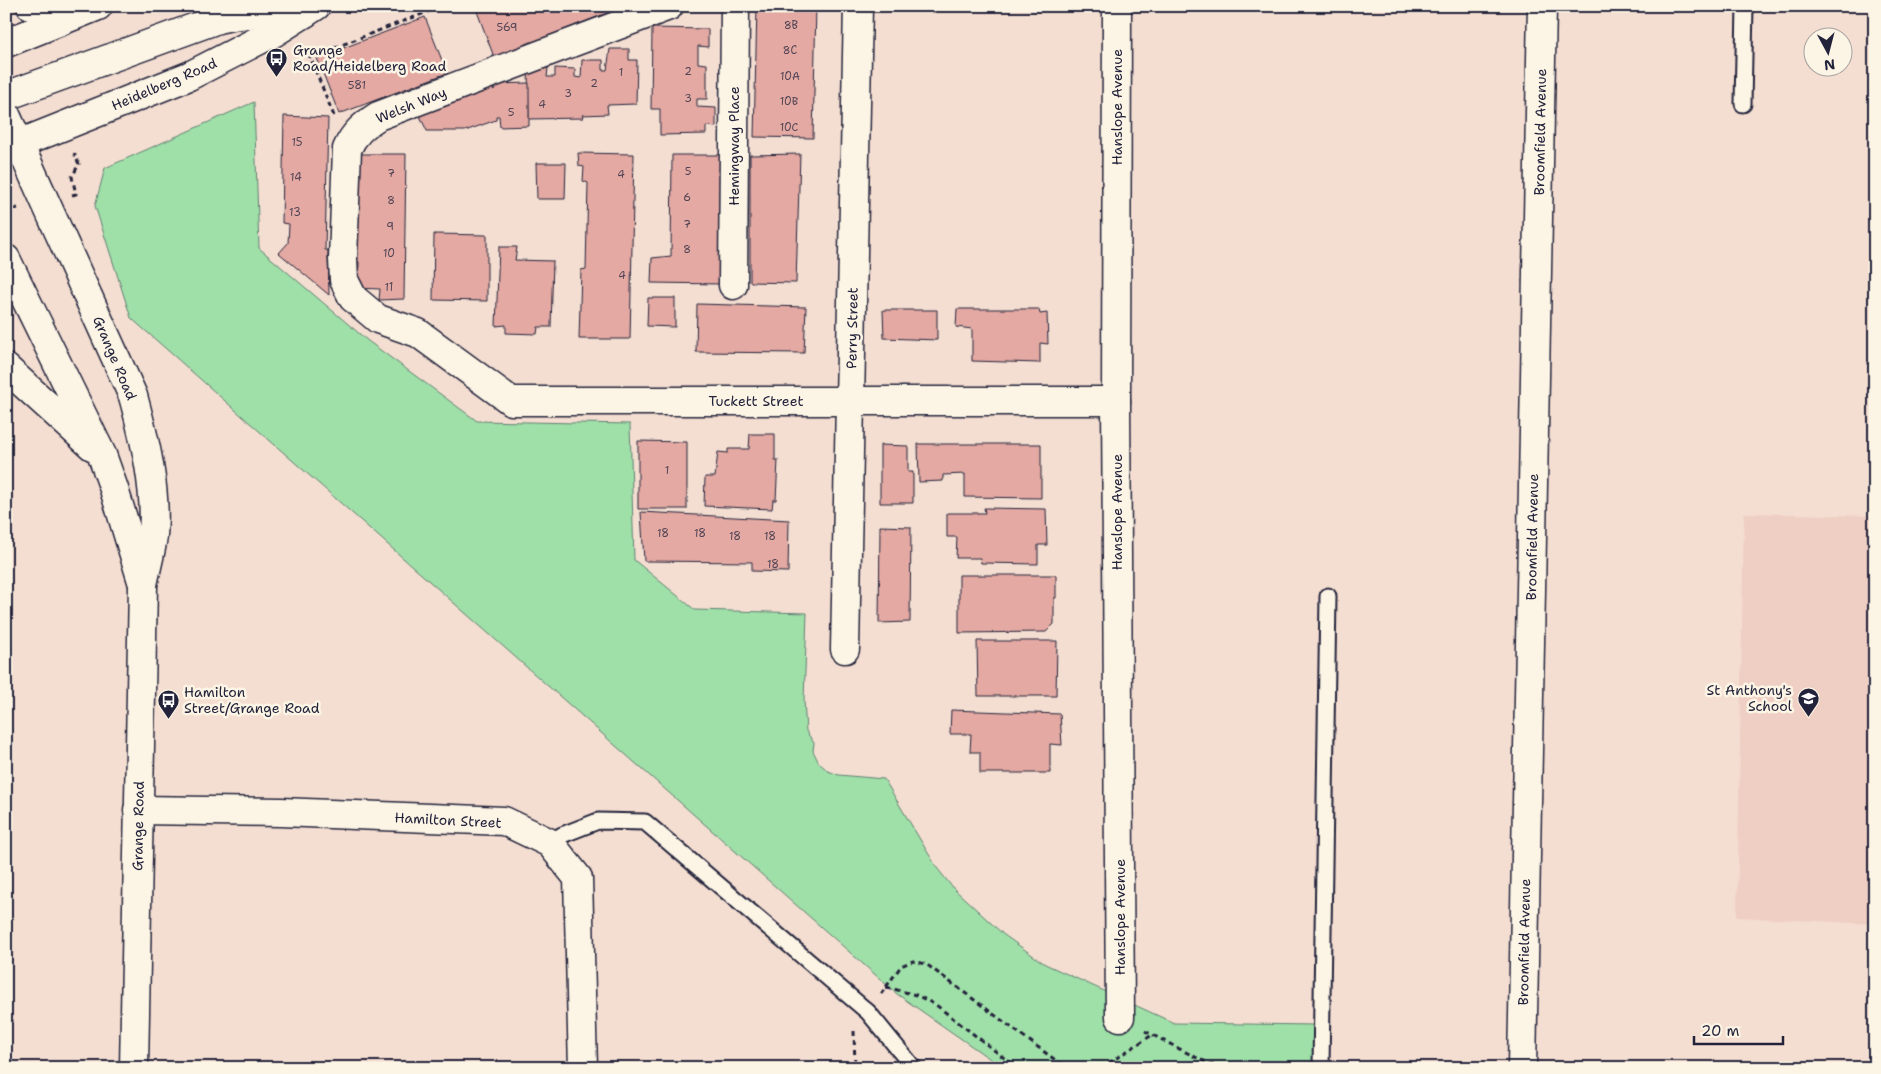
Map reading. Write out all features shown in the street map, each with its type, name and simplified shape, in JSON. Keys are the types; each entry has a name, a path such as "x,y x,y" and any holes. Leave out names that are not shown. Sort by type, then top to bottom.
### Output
{"street":[{"path":"31,6 65,19"},
{"path":"6,43 98,6"},
{"name":"Welsh Way","path":"418,333 378,320 353,298 344,280 347,149 353,137 378,116 669,6"},
{"name":"Hemingway Place","path":"733,285 734,6"},
{"name":"Perry Street","path":"845,649 858,6"},
{"name":"Hanslope Avenue","path":"1117,6 1116,401 1120,1017"},
{"name":"Broomfield Avenue","path":"1522,1068 1542,6"},
{"path":"6,96 218,19 237,14 310,9"},
{"name":"Heidelberg Road","path":"13,146 190,76 275,32 310,9"},
{"name":"Grange Road","path":"6,114 13,146 135,404 142,428 154,503 153,537 143,585 134,1068"},
{"name":"Grange Road","path":"6,259 102,455 143,585"},
{"name":"Tuckett Street","path":"418,333 511,401 1116,401"},
{"path":"6,368 102,455"},
{"name":"Hamilton Street","path":"138,810 281,812 504,821 550,843 578,878 582,1068"}],"lane":[{"path":"1743,104 1745,6"},
{"path":"1321,1068 1328,596"},
{"path":"550,843 562,835 598,821 645,822 868,1012 913,1066"}],"path":[{"path":"336,120 310,56 443,6"},
{"path":"854,1068 854,1029 901,966 912,961 926,964 1066,1068"},
{"path":"886,987 916,995 936,1005 1016,1068"},
{"path":"1120,1017 1201,1060 1223,1068"},
{"path":"1101,1068 1152,1035"}],"shaded area":[{"name":"St Anthony's School","path":"1744,513 1875,516 1875,924 1737,917"}],"green space":[{"path":"254,102 259,248 368,341 477,421 630,424 634,560 695,610 807,613 804,701 806,731 814,743 813,751 819,763 828,771 839,775 884,779 937,868 953,888 1004,935 1045,964 1174,1023 1315,1025 1314,1068 1003,1068 897,994 131,318 95,206 105,168"}],"building":[{"path":"475,6 625,6 494,57"},
{"path":"757,6 816,6 813,138 754,137"},
{"path":"425,17 447,73 339,114 317,58"},
{"path":"652,28 708,29 708,47 698,46 698,63 707,64 707,99 697,99 697,107 716,108 716,127 706,126 706,134 660,135 660,109 651,109"},
{"path":"610,49 629,49 629,60 637,60 636,104 607,105 608,114 582,115 583,118 529,119 528,67 548,68 547,77 555,77 555,68 575,69 575,77 581,78 582,60 603,60 603,70 607,70"},
{"path":"529,83 529,126 500,127 499,116 496,116 496,120 465,131 427,131 419,114 491,85 494,90 495,84"},
{"path":"284,116 328,118 325,250 328,250 329,295 279,253 288,243 289,224 282,223"},
{"path":"578,153 634,154 630,339 579,339 581,270 586,269 588,183 583,181 584,167 579,166"},
{"path":"356,154 406,154 404,299 379,300 380,289 358,288 359,262 355,262"},
{"path":"800,154 796,283 750,282 750,155"},
{"path":"672,155 723,155 721,284 651,283 652,258 671,256"},
{"path":"536,163 566,163 565,199 537,199"},
{"path":"434,234 487,235 487,301 433,300"},
{"path":"499,247 517,247 515,260 553,261 551,327 538,327 537,334 506,333 506,325 496,326"},
{"path":"648,298 675,298 675,327 647,326"},
{"path":"697,304 806,307 804,353 696,352"},
{"path":"957,309 1039,309 1040,314 1047,313 1048,344 1040,343 1040,363 972,361 972,329 956,327"},
{"path":"883,310 937,310 937,340 884,338"},
{"path":"750,434 775,434 775,460 778,460 776,500 773,500 772,509 704,506 705,477 715,477 718,452 728,453 728,449 749,449"},
{"path":"638,441 687,442 687,509 638,509"},
{"path":"918,444 1041,444 1041,498 965,497 965,474 943,475 943,481 919,482"},
{"path":"880,445 908,446 908,472 913,472 913,503 880,503"},
{"path":"984,508 1046,509 1047,545 1038,545 1038,564 981,563 980,558 956,558 957,537 947,537 947,513 985,513"},
{"path":"641,512 789,520 788,572 752,571 752,562 644,561"},
{"path":"880,526 911,527 910,622 879,623"},
{"path":"959,575 1056,575 1054,624 1046,632 959,633"},
{"path":"977,641 1057,641 1056,696 978,696"},
{"path":"951,710 1060,714 1062,745 1050,744 1050,773 980,773 980,752 970,752 971,734 950,734"}],"place":[{"name":"Grange Road/Heidelberg Road","path":"277,77"},
{"name":"St Anthony's School","path":"1808,717"},
{"name":"Hamilton Street/Grange Road","path":"168,719"}]}
